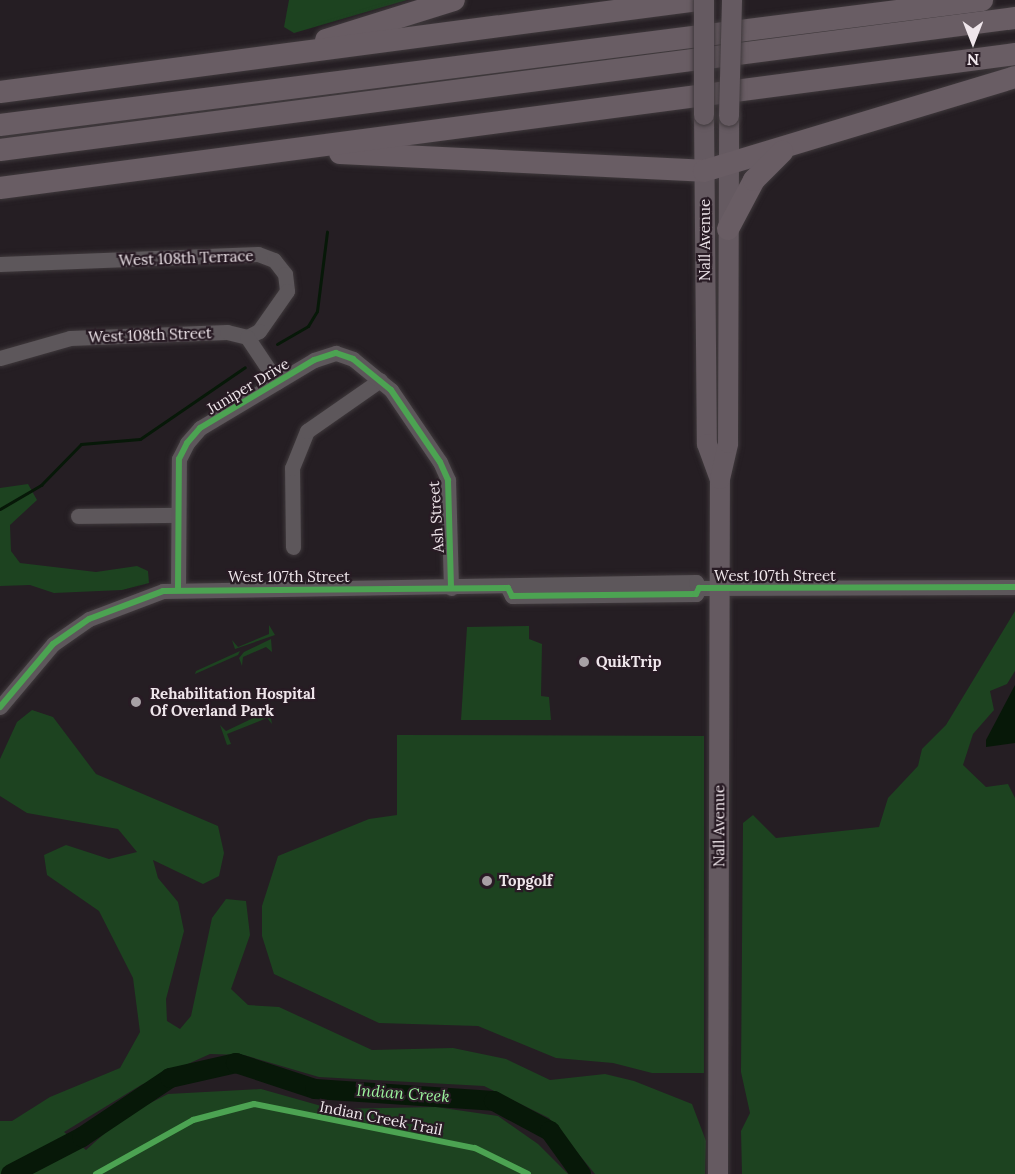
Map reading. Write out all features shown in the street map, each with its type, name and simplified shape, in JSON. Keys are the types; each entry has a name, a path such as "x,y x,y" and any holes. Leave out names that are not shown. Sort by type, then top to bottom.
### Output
{"highway":[{"path":"282,55 454,0"},
{"path":"0,92 698,0"},
{"path":"0,125 982,0"},
{"path":"0,150 1015,18"},
{"path":"0,188 1015,54"},
{"path":"275,151 704,171 783,150 1015,77"},
{"path":"728,229 754,180 783,150"}],"main road":[{"name":"Nall Avenue","path":"704,0 707,444 720,479"},
{"name":"Nall Avenue","path":"718,1174 709,588 720,479 728,443 728,165 732,0"}],"street":[{"name":"West 108th Terrace","path":"0,264 258,254 274,260 285,274 287,291 259,332 246,337"},
{"name":"West 108th Street","path":"0,358 70,338 227,332 246,337"},
{"path":"246,337 277,382"},
{"name":"Juniper Drive","path":"178,590 179,459 187,443 200,428 277,382 336,353 362,366"},
{"name":"Ash Street","path":"362,366 380,380 448,480 451,588"},
{"path":"294,547 292,468 307,431 380,380"},
{"path":"78,516 178,515"},
{"name":"West 107th Street","path":"0,707 31,666 89,619 127,601 178,590 508,588 512,596 696,594 709,588 1015,587"}],"green space":[{"path":"289,0 407,0 294,33 284,27"},
{"path":"28,484 37,500 10,525 11,551 20,563 96,572 137,566 148,571 149,583 122,590 54,593 30,585 0,586 0,488"},
{"path":"1015,611 1015,671 1007,684 990,691 994,710 973,734 963,765 986,787 1008,784 1015,798 1015,1174 742,1174 741,1131 750,1113 741,1072 743,823 753,815 776,838 879,827 888,798 918,766 922,749 946,725"},
{"path":"269,625 275,635 235,649 232,640 238,647 269,634"},
{"path":"529,626 529,639 542,644 541,696 549,697 551,720 461,720 467,627"},
{"path":"271,639 272,652 266,647 243,657 242,666 239,658 244,652"},
{"path":"240,651 238,655 195,674 196,671"},
{"path":"268,703 272,724 267,718 227,734 231,744 227,745 220,725 226,731 268,711"},
{"path":"32,710 53,717 96,774 218,826 224,853 219,876 203,884 153,860 158,878 178,902 184,931 166,999 167,1021 180,1029 191,1016 212,918 226,899 246,901 250,935 231,989 248,1005 279,1007 372,1050 453,1048 506,1059 550,1080 605,1074 634,1081 692,1104 706,1141 705,1174 595,1174 549,1118 484,1086 319,1077 244,1055 210,1054 141,1085 64,1132 86,1150 123,1117 168,1094 261,1089 332,1109 436,1107 498,1116 538,1144 568,1174 0,1174 0,1121 12,1121 50,1097 120,1068 140,1032 133,978 99,911 47,875 44,855 66,845 109,859 137,852 118,829 27,813 0,796 0,759 17,722"},
{"name":"Topgolf","path":"397,735 704,736 704,1073 652,1073 613,1063 556,1058 478,1026 379,1023 274,974 262,936 262,906 278,856 369,819 397,815"}],"shaded area":[{"path":"1015,685 1015,743 986,747 986,740"}],"waterway":[{"path":"277,344 308,326 317,311 327,232"},
{"path":"0,509 41,485 81,444 140,439 245,367"},
{"name":"Indian Creek","path":"11,1174 82,1137 170,1078 236,1063 315,1089 494,1101 550,1131 581,1174"}],"cycle path":[{"path":"178,590 179,459 187,443 200,428 314,360 336,353 353,359 391,390 440,462 448,480 451,588"},
{"path":"0,707 53,644 89,619 163,591 508,588 512,596 696,594 699,588 1015,587"},
{"name":"Indian Creek Trail","path":"96,1174 193,1120 254,1104 475,1148 528,1174"}],"place":[{"name":"QuikTrip","path":"584,662"},
{"name":"Rehabilitation Hospital Of Overland Park","path":"136,702"},
{"name":"Topgolf","path":"487,881"}]}
